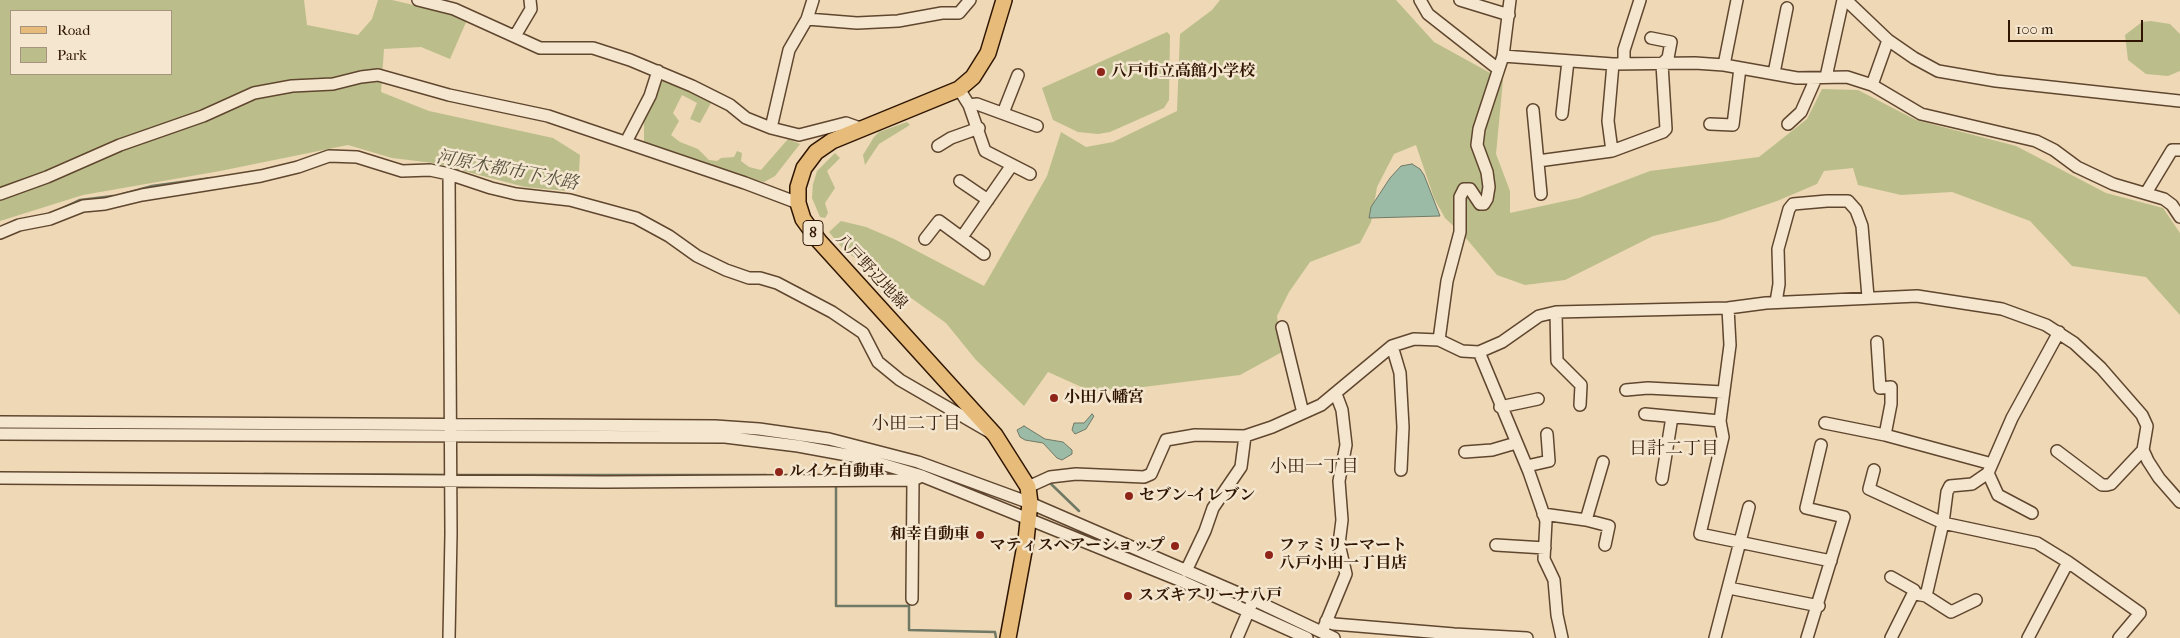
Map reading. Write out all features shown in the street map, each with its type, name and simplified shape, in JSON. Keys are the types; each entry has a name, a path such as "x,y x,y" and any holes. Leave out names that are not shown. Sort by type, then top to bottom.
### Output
{"main road":[{"name":"八戸野辺地線","path":"1004,0 988,53 973,77 959,89 920,106 860,128 832,141 816,152 804,168 798,187 798,203 803,219 819,241 995,435 1028,487 1029,510 1008,638"}],"street":[{"path":"418,0 454,9 540,48 593,48 658,71 730,105 746,118 771,128 799,135 846,123 860,128"},
{"path":"515,36 531,9 530,0"},
{"path":"771,128 788,50 807,19 813,0"},
{"path":"807,19 857,23 898,22 942,13 960,13 970,0"},
{"path":"1420,0 1428,14 1498,69"},
{"path":"1460,0 1509,15"},
{"path":"1439,340 1447,282 1460,232 1460,197 1464,189 1470,189 1480,204 1484,204 1487,199 1489,187 1487,172 1477,145 1478,129 1503,56 1510,0"},
{"path":"1612,151 1608,121 1618,64 1640,0"},
{"path":"1724,64 1737,0"},
{"path":"1788,124 1801,112 1821,77 1844,0 1888,40 1927,66 1950,75 2180,101"},
{"path":"1774,73 1787,8"},
{"path":"1538,161 1612,151 1663,132 1666,129 1662,64 1668,58 1672,42 1651,38"},
{"path":"1872,85 1888,40"},
{"path":"1503,56 1618,64 1724,64 1797,78 1847,77 1872,85 1921,114 2036,141 2054,150 2077,167 2113,184 2164,199 2172,205 2180,217"},
{"path":"1562,114 1568,61"},
{"path":"1710,124 1733,126 1740,68"},
{"path":"626,142 650,96 658,71"},
{"path":"1003,113 1018,75"},
{"path":"0,194 120,145 203,116 254,94 292,86 333,84 361,77 378,76 449,95 548,116 798,203"},
{"path":"959,89 970,105 985,150 1030,174"},
{"path":"970,105 978,104 1037,126"},
{"path":"1533,110 1541,194"},
{"path":"938,146 951,138 979,128"},
{"path":"2146,193 2172,150 2180,150"},
{"path":"0,233 19,226 50,219 83,206 113,203 142,195 261,176 298,167 329,156 356,157 402,171 430,170 508,192 570,200 636,218 669,236 698,256 726,270 749,278 760,278 777,283 832,312 863,333 878,362 900,380 995,435"},
{"path":"962,237 1012,165"},
{"path":"449,174 449,638"},
{"path":"960,181 988,200"},
{"path":"1776,302 1779,284 1778,249 1789,209 1793,204 1827,201 1848,201 1856,210 1862,226 1868,297"},
{"path":"925,239 939,221 984,254"},
{"path":"1028,487 1050,477 1076,474 1144,477 1151,474 1166,440 1172,437 1244,436 1303,413 1321,405 1336,394 1392,346 1414,339 1439,340 1462,351 1478,352 1502,342 1539,316 1556,312 1728,308 1776,302 1868,297 1917,296 1971,303 2002,309 2031,318 2059,332 2101,368 2142,415 2147,426 2143,450 2107,486 2102,485 2057,451"},
{"path":"1728,308 1730,345 1720,421 1724,437 1700,534 1831,561"},
{"path":"1556,312 1557,361 1581,385 1580,405"},
{"path":"1282,327 1303,413"},
{"path":"1891,638 1908,602 1921,595 1943,523 1947,492 1950,486 1972,484 1990,469 2012,418 2059,332"},
{"path":"1877,342 1880,388 1891,387 1892,404 1885,434"},
{"path":"1392,346 1400,381 1402,470"},
{"path":"1478,352 1500,407 1527,466 1544,514 1546,522 1544,559 1554,580 1557,615 1562,638"},
{"path":"1626,390 1648,388 1723,392"},
{"path":"1324,626 1346,574 1339,544 1342,520 1339,481 1346,445 1342,410 1336,394"},
{"path":"1500,407 1538,400"},
{"path":"1645,414 1720,421"},
{"path":"1662,479 1672,417"},
{"path":"0,422 725,437 798,446 858,457 918,478 1029,510 1186,570 1307,638"},
{"path":"1825,423 1885,434 1990,469"},
{"path":"0,434 450,431 715,426 760,429 829,439 918,462 1251,605 1324,626 1334,624 1436,633 1527,638"},
{"path":"1527,466 1549,461 1547,434"},
{"path":"1186,570 1205,531 1213,508 1241,467 1244,436"},
{"path":"1465,452 1492,450 1516,443"},
{"path":"1807,638 1819,606 1844,517 1806,508 1821,445"},
{"path":"2143,450 2159,478 2180,502"},
{"path":"1586,520 1603,462"},
{"path":"1990,469 1998,495 2032,513"},
{"path":"1874,470 1869,489 1943,523 2037,543 2068,562 2140,612 2119,638"},
{"path":"0,478 450,481 918,478"},
{"path":"912,599 918,478"},
{"path":"1715,638 1750,506"},
{"path":"1544,514 1586,520 1609,526 1605,545"},
{"path":"1496,545 1545,548"},
{"path":"2028,638 2068,562"},
{"path":"1891,577 1951,612 1976,600"},
{"path":"1729,588 1819,606"},
{"path":"1237,638 1251,605"},
{"path":"1324,626 1334,638"}],"green space":[{"path":"0,0 304,0 307,25 358,35 372,19 378,0 392,0 448,13 467,20 450,59 421,47 384,49 381,92 429,111 553,138 580,155 579,171 567,191 525,187 433,163 392,158 348,145 220,171 83,195 0,221"},
{"path":"1220,0 1396,0 1434,42 1503,80 1496,154 1510,191 1510,213 1579,198 1650,171 1759,157 1807,119 1822,89 1858,90 1916,120 2016,146 2106,193 2163,208 2180,233 2180,315 2146,277 2072,266 2030,221 1952,192 1901,195 1858,185 1853,168 1824,171 1817,184 1777,201 1718,221 1653,236 1565,280 1525,285 1497,275 1465,237 1445,218 1434,198 1416,145 1394,154 1377,187 1371,222 1360,243 1310,262 1289,292 1277,316 1282,352 1240,375 1095,393 1048,372 1024,406 976,360 946,323 844,250 829,232 841,221 866,227 894,239 984,286 1047,176 1061,132 1086,147 1113,142 1177,111 1180,34 1212,10"},
{"path":"2151,21 2170,24 2180,34 2180,71 2168,76 2146,74 2128,60 2125,35 2142,22"},
{"path":"1167,32 1170,35 1169,100 1164,108 1110,132 1098,134 1078,132 1053,120 1042,88"},
{"path":"665,80 711,103 700,123 690,119 697,103 682,95 673,113 679,121 671,135 680,142 698,149 709,160 717,161 721,158 734,157 737,151 742,153 741,161 749,167 761,170 788,139 800,144 775,176 764,182 747,178 644,142 644,122 661,82"},
{"path":"907,122 910,125 879,144 865,165 863,155 874,137 879,132"},
{"path":"835,153 840,158 827,171 835,188 825,203 828,213 825,218 820,217 812,198 813,184 817,171"}],"shaded area":[{"path":"1412,164 1420,169 1424,175 1440,216 1369,218 1371,207 1390,178 1401,166"},
{"path":"1092,414 1094,416 1086,429 1075,434 1072,430 1074,423 1084,423"},
{"path":"1024,426 1045,439 1063,442 1072,450 1072,454 1062,460 1057,458 1043,443 1025,440 1020,437 1017,430"}],"waterway":[{"name":"河原木都市下水路","path":"336,151 353,152"},
{"name":"河原木都市下水路","path":"123,194 152,186 211,178"},
{"name":"河原木都市下水路","path":"59,210 80,200 113,196"},
{"name":"河原木都市下水路","path":"601,203 615,207"},
{"name":"河原木都市下水路","path":"797,287 833,307"},
{"path":"264,474 448,475"},
{"path":"454,475 766,475"},
{"name":"河原木都市下水路","path":"1050,483 1079,511"},
{"path":"836,484 836,606 909,606 909,630 995,632 996,638"}],"place":[{"name":"八戸市立高館小学校","path":"1101,72"},
{"name":"小田八幡宮","path":"1054,398"},
{"name":"ルイケ自動車","path":"779,472"},
{"name":"セブン-イレブン","path":"1129,496"},
{"name":"和幸自動車","path":"980,535"},
{"name":"マティスヘアーショップ","path":"1175,546"},
{"name":"ファミリーマート 八戸小田一丁目店","path":"1269,555"},
{"name":"スズキアリーナ八戸","path":"1128,596"}],"district":[{"name":"小田二丁目","path":"916,425"},
{"name":"日計二丁目","path":"1674,450"},
{"name":"小田一丁目","path":"1314,468"}]}
